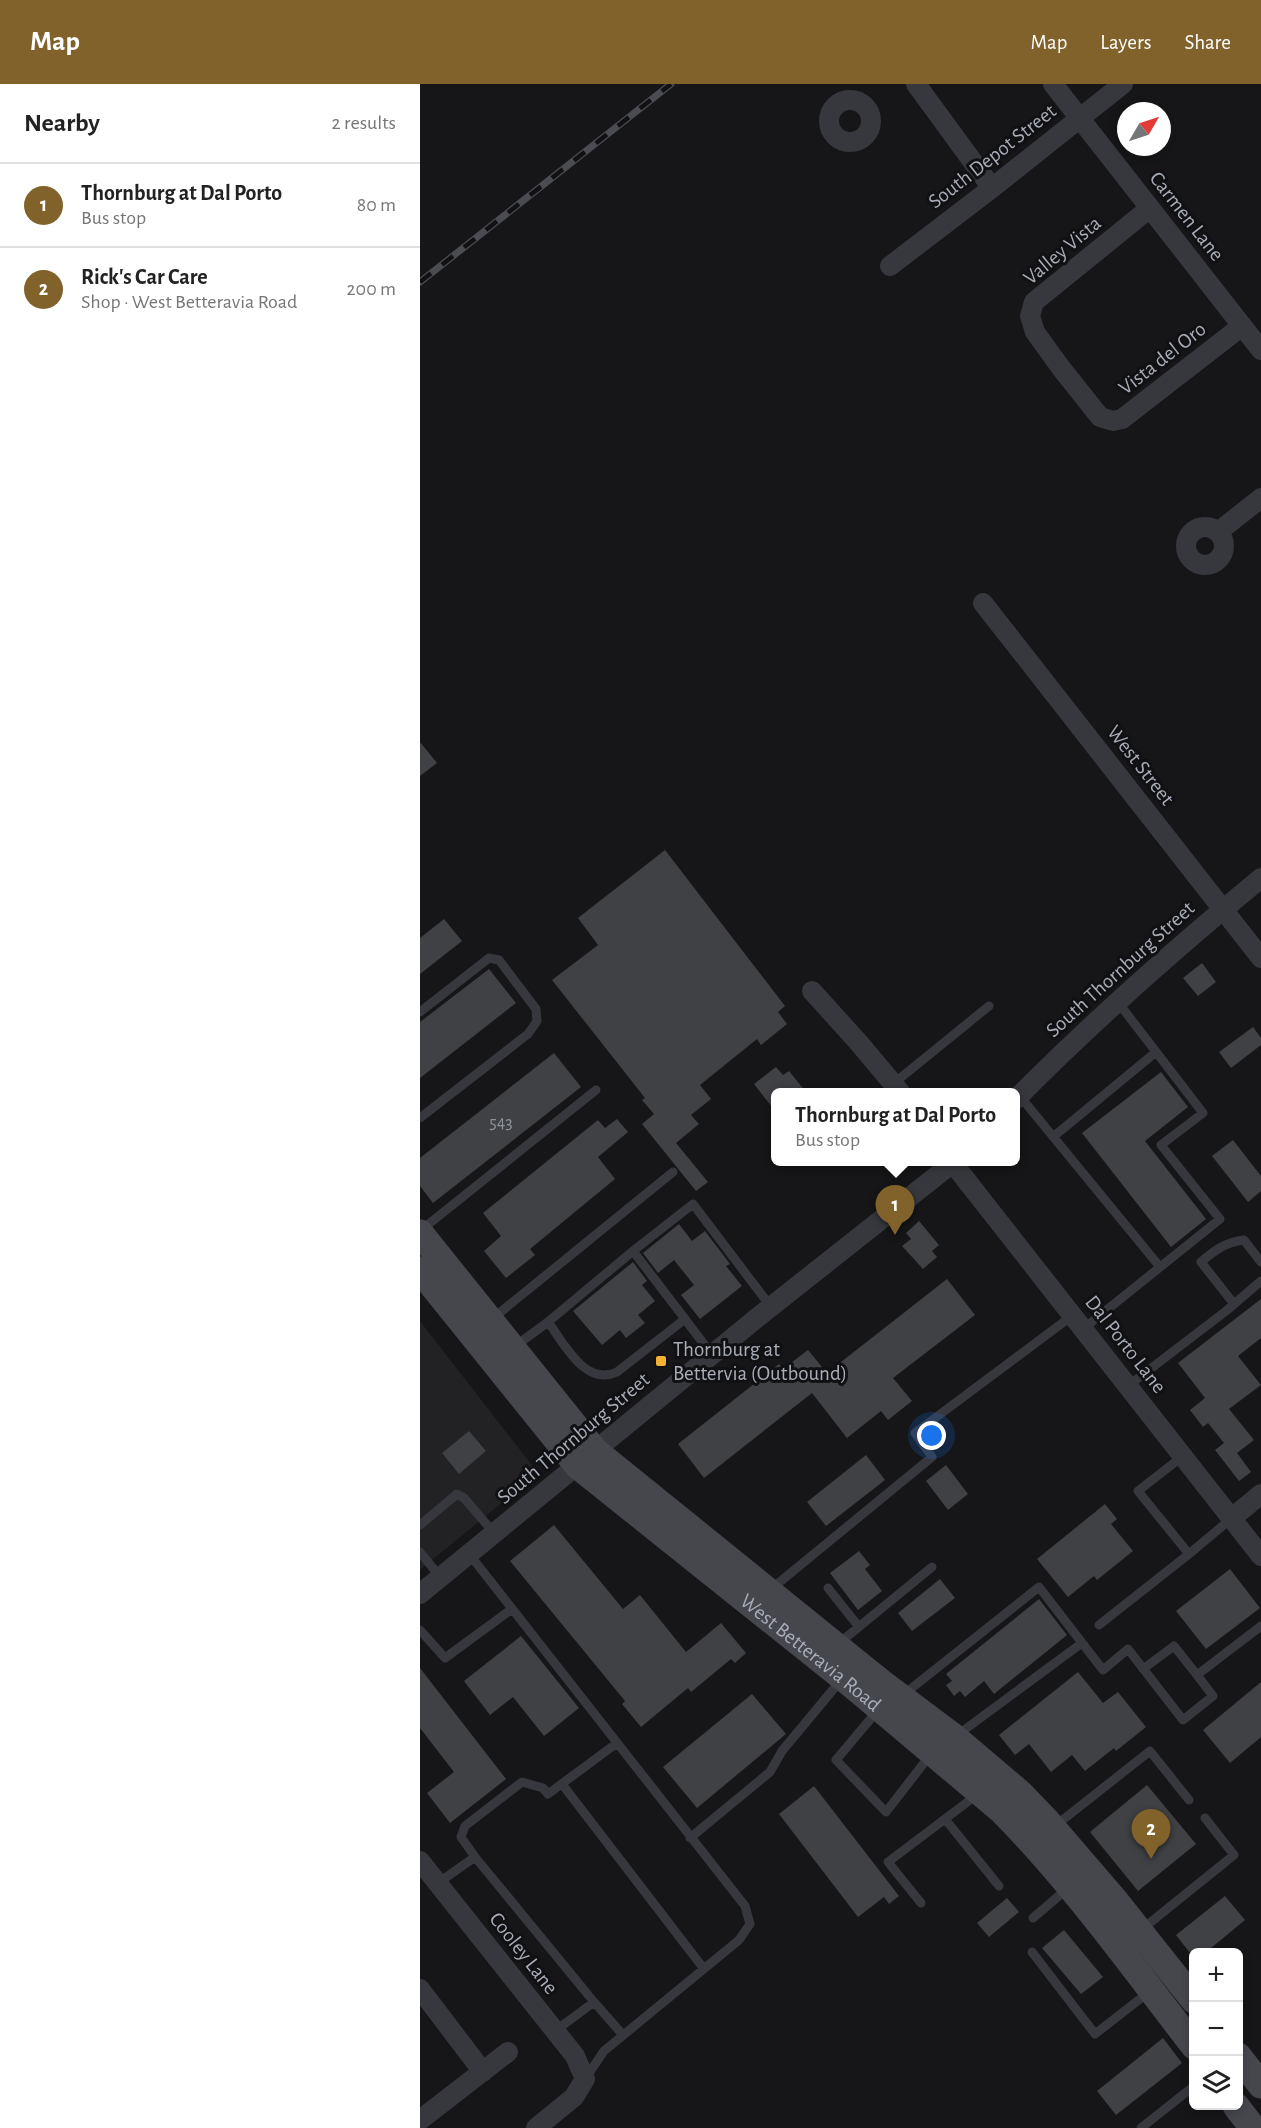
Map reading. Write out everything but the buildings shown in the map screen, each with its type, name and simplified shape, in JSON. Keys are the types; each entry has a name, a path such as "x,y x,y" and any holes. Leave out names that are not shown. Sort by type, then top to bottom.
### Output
{"main road":[{"name":"West Betteravia Road","path":"420,1232 512,1348 587,1459 768,1591 836,1646 890,1702 944,1745 1021,1794 1053,1827 1189,1994"},
{"name":"West Betteravia Road","path":"420,1270 587,1459 842,1678 890,1702"},
{"name":"West Betteravia Road","path":"944,1745 980,1792 1017,1826 1069,1887 1189,2039"},
{"path":"1243,2061 1261,2085"},
{"path":"1239,2110 1253,2128"}],"street":[{"path":"916,84 992,188"},
{"name":"Carmen Lane","path":"1053,84 1261,350"},
{"name":"South Depot Street","path":"890,266 1123,84"},
{"name":"Valley Vista","path":"1061,368 1035,332 1030,316 1034,302 1150,208"},
{"name":"Vista del Oro","path":"1061,368 1100,417 1113,421 1122,419 1242,326"},
{"path":"1218,532 1261,498"},
{"name":"West Street","path":"983,603 1261,958"},
{"name":"South Thornburg Street","path":"1020,1095 1153,968 1261,878"},
{"path":"812,991 896,1088"},
{"name":"South Thornburg Street","path":"420,1594 771,1307 948,1166"},
{"name":"Dal Porto Lane","path":"956,1166 1261,1556"},
{"path":"1232,1518 1261,1494"},
{"name":"Cooley Lane","path":"420,1861 575,2056 585,2079"},
{"path":"420,1989 483,2072"},
{"path":"420,2120 508,2052"},
{"path":"536,2128 574,2097 585,2079"}],"lane":[{"path":"420,1012 489,958 499,960 536,1009 537,1021 528,1034 420,1118"},
{"path":"768,1591 932,1456 915,1433 1160,1268 1220,1219 1161,1145 1203,1113 1117,1002"},
{"path":"896,1088 989,1006"},
{"path":"1053,1137 1156,1053"},
{"path":"420,1232 596,1090"},
{"path":"1020,1101 1053,1137 1160,1268"},
{"path":"490,1320 673,1172"},
{"path":"512,1348 548,1322 693,1204 771,1307"},
{"path":"1234,1304 1201,1262 1217,1248 1230,1242 1244,1240 1261,1262"},
{"path":"633,1251 712,1355"},
{"path":"1128,1386 1261,1281"},
{"path":"548,1322 589,1372 604,1377 617,1372 685,1319"},
{"path":"1183,1456 1138,1491 1189,1554"},
{"path":"420,1525 457,1494 464,1498 495,1534"},
{"path":"1099,1625 1232,1518"},
{"path":"420,1552 441,1578"},
{"path":"470,1554 745,1906 750,1924 739,1940 604,2050 585,2079"},
{"path":"836,1646 932,1568"},
{"path":"1082,1643 944,1745 886,1812 836,1760 890,1702 1039,1587 1103,1670 1128,1649 1143,1669 1183,1720 1213,1696 1174,1646 1143,1669"},
{"path":"828,1588 859,1627"},
{"path":"420,1630 445,1658 512,1609"},
{"path":"1197,1675 1261,1626"},
{"path":"690,1838 770,1772 782,1751 842,1678"},
{"path":"617,1743 548,1794 543,1788 522,1782 465,1826 461,1838 622,2036"},
{"path":"1053,1827 1150,1752 1189,1800"},
{"path":"561,1784 704,1969"},
{"path":"921,1903 888,1862 980,1792"},
{"path":"1139,1931 1234,1855 1204,1818"},
{"path":"945,1819 999,1886"},
{"path":"438,1883 475,1857"},
{"path":"1033,1918 1069,1887"},
{"path":"1032,1952 1095,2034 1151,1990"},
{"path":"555,2031 594,2001"},
{"path":"1141,2128 1152,2125 1189,2091"}],"shaded area":[{"path":"420,1321 538,1473 420,1570"}],"railway":[{"path":"420,282 671,84"}],"place":[{"name":"Thornburg at Dal Porto","path":"895,1235"},
{"name":"Thornburg at Bettervia (Outbound)","path":"661,1361"},
{"name":"Rick's Car Care","path":"1151,1859"}]}
